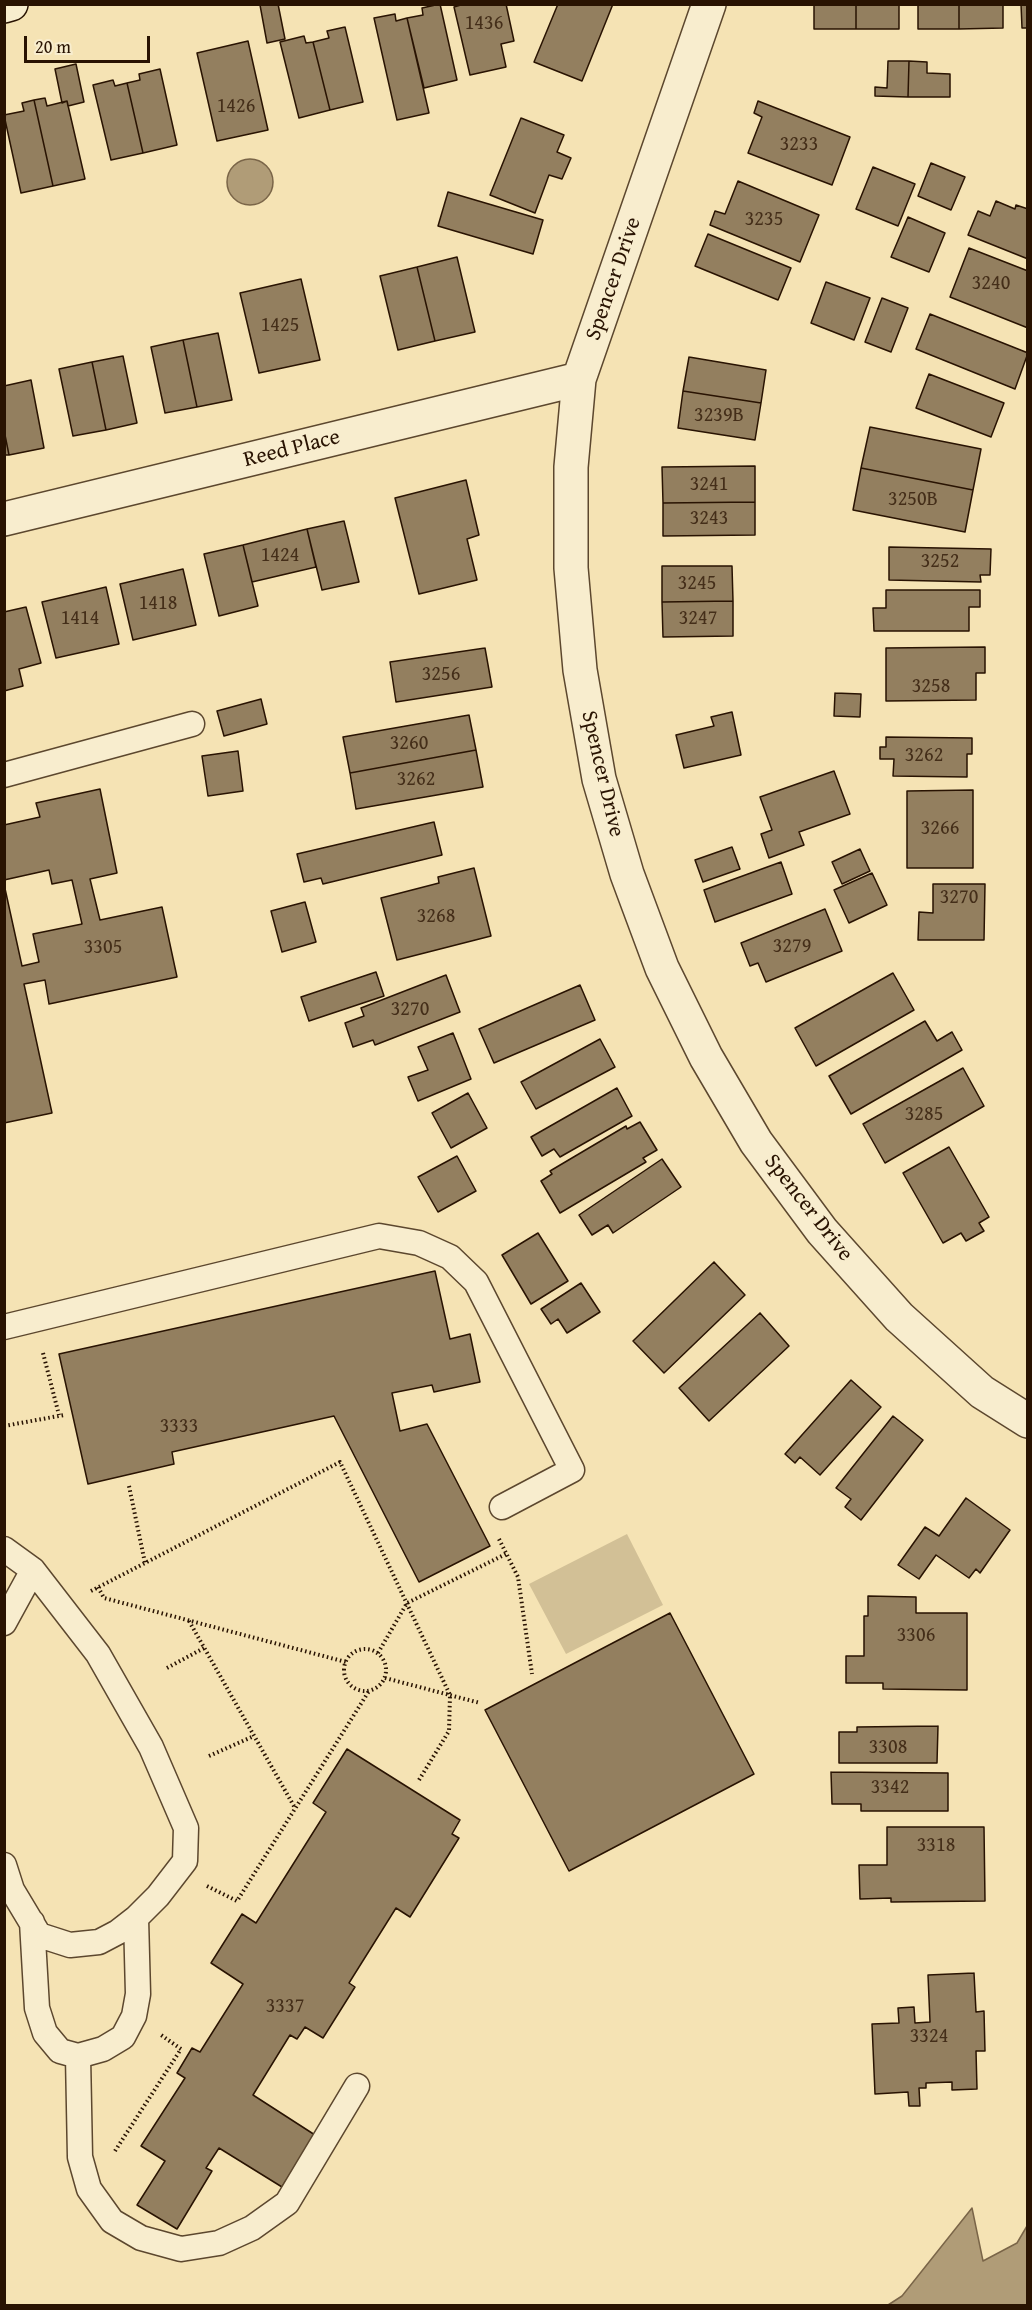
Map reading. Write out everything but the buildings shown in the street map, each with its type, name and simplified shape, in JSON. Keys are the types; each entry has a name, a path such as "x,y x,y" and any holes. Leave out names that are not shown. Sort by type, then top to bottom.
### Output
{"street":[{"path":"4,6 11,4"},
{"name":"Spencer Drive","path":"709,4 579,380 571,467 571,568 580,670 599,778 627,874 662,968 706,1057 756,1142 822,1231 899,1317 982,1392 1028,1421"},
{"name":"Reed Place","path":"4,519 579,380"}],"lane":[{"path":"4,775 192,724"},
{"path":"4,1327 379,1236 419,1243 450,1257 477,1282 573,1470 502,1507"},
{"path":"4,1549 33,1570 98,1654 151,1747 186,1828 185,1861 177,1872 136,1918 118,1932 99,1942 70,1945 39,1935 12,1890 4,1865"},
{"path":"4,1623 33,1570"},
{"path":"32,1922 37,2008 45,2033 60,2051 78,2056 103,2049 123,2037 134,2016 138,1994 136,1918"},
{"path":"78,2056 80,2157 89,2188 112,2221 141,2238 181,2249 219,2243 252,2228 287,2203 357,2086"}],"path":[{"path":"4,1426 62,1415 35,1320"},
{"path":"61,1606 340,1462 450,1695 449,1731 419,1780"},
{"path":"129,1486 145,1563"},
{"path":"502,1507 488,1518 518,1577 532,1674"},
{"path":"378,1653 407,1603 506,1554"},
{"path":"98,1587 104,1598 346,1662"},
{"path":"188,1620 295,1809"},
{"path":"167,1668 204,1648"},
{"path":"363,1649 378,1653 386,1665 385,1678 376,1689 369,1691 356,1689 350,1684 344,1671 346,1662 350,1656 363,1649"},
{"path":"385,1678 480,1702"},
{"path":"177,1872 237,1901 369,1691"},
{"path":"209,1756 254,1736"},
{"path":"85,2171 106,2165 181,2049 134,2016"}],"shaded area":[{"path":"255,159 267,165 272,173 272,191 267,199 259,204 245,205 237,202 230,195 227,177 230,169 237,162"},
{"path":"627,1534 663,1605 566,1654 529,1584"},
{"path":"972,2208 983,2261 1017,2243 1027,2226 1027,2305 888,2305 902,2296"}]}
